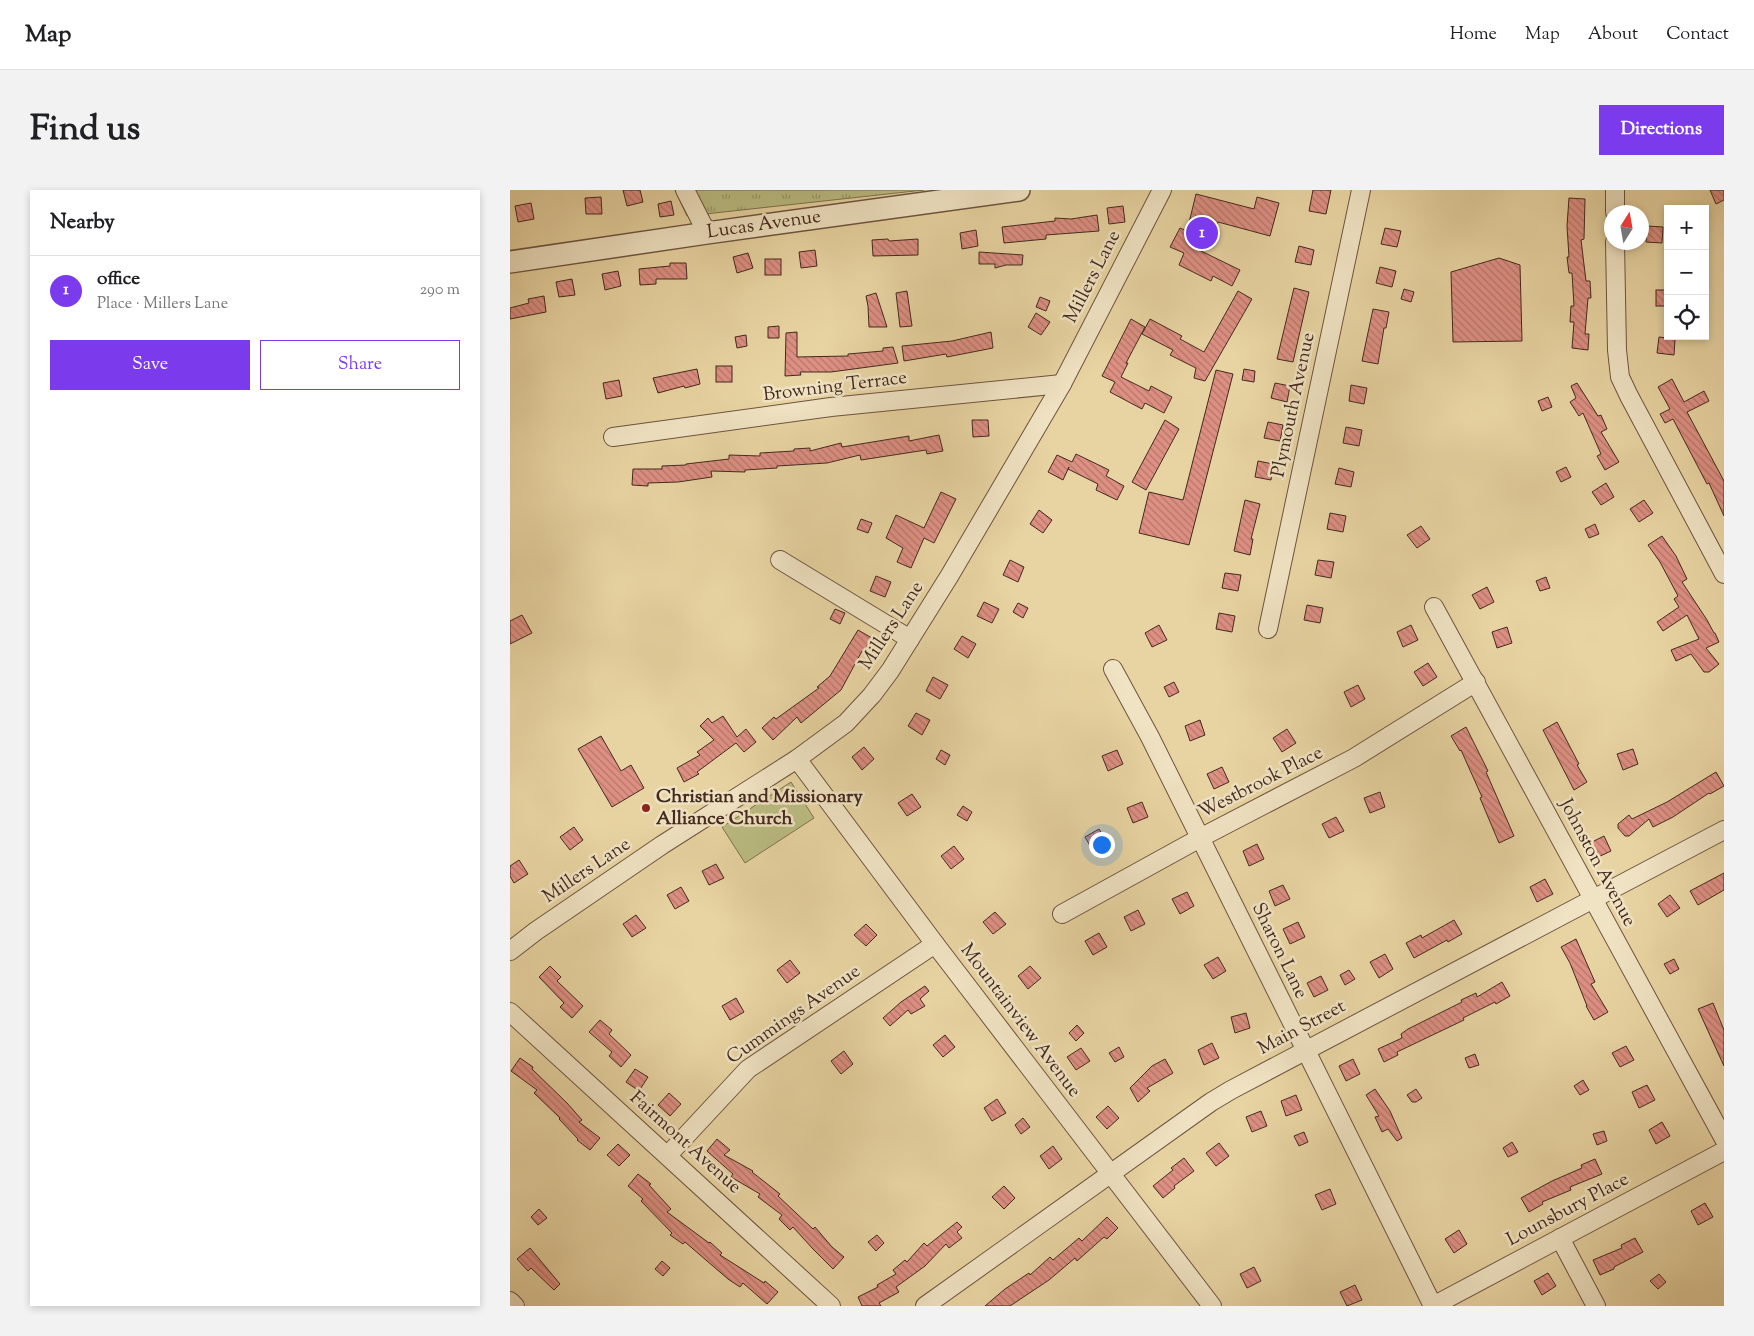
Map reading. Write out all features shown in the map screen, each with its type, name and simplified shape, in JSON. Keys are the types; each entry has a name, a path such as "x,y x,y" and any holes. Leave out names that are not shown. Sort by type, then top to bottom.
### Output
{"street":[{"path":"685,190 707,233"},
{"name":"Lucas Avenue","path":"510,262 1018,190"},
{"name":"Millers Lane","path":"510,952 536,931 662,845 797,759 846,723 872,695 890,671 950,575 1062,384 1162,190"},
{"name":"Plymouth Avenue","path":"1268,629 1361,190"},
{"path":"1614,190 1615,205"},
{"path":"1615,250 1617,350 1620,377 1724,574"},
{"name":"Browning Terrace","path":"613,438 831,407 1062,384"},
{"path":"780,560 910,639"},
{"name":"Johnston Avenue","path":"1434,607 1724,1139"},
{"name":"Sharon Lane","path":"1114,669 1150,736 1433,1306"},
{"name":"Westbrook Place","path":"1062,914 1200,838 1354,758 1476,682"},
{"name":"Mountainview Avenue","path":"797,759 935,944 1212,1306"},
{"name":"Main Street","path":"925,1306 1211,1102 1724,830"},
{"name":"Cummings Avenue","path":"668,1155 748,1069 935,944"},
{"name":"Fairmont Avenue","path":"510,1012 831,1306"},
{"name":"Lounsbury Place","path":"1433,1306 1724,1151"},
{"path":"1560,1238 1596,1306"},
{"path":"510,1301 515,1306"}],"green space":[{"path":"675,190 924,190 687,216"},
{"path":"791,782 814,818 745,863 722,827"}],"building":[{"path":"623,190 640,190 643,202 627,206"},
{"path":"1313,190 1331,190 1326,214 1309,211"},
{"path":"1710,190 1724,190 1724,200 1716,204"},
{"path":"1196,194 1254,209 1257,197 1279,203 1270,236 1218,222 1201,251 1240,270 1232,286 1213,276 1211,281 1179,265 1184,253 1170,247 1180,228 1187,231"},
{"path":"601,197 602,214 586,214 585,198"},
{"path":"1569,198 1585,199 1584,239 1581,240 1586,281 1590,281 1591,298 1588,298 1585,334 1589,334 1588,350 1572,348 1574,322 1570,322 1571,306 1574,306 1572,273 1569,273 1567,257 1569,257 1567,226"},
{"path":"671,201 674,215 660,217 658,204"},
{"path":"531,203 534,219 518,222 515,206"},
{"path":"1123,206 1125,222 1109,224 1107,208"},
{"path":"1097,215 1099,231 1046,235 1046,239 1004,243 1002,227 1055,221 1055,218 1071,219"},
{"path":"1649,226 1663,227 1662,243 1649,242"},
{"path":"1385,228 1401,231 1397,247 1381,244"},
{"path":"976,230 978,246 962,249 960,233"},
{"path":"888,239 889,241 918,239 918,255 873,256 872,240"},
{"path":"1299,246 1314,250 1311,265 1295,262"},
{"path":"815,250 817,266 801,268 799,252"},
{"path":"979,252 1023,255 1022,265 1006,265 995,268 995,264 979,264"},
{"path":"748,253 753,268 737,273 733,257"},
{"path":"1499,258 1520,265 1522,341 1453,342 1451,272"},
{"path":"765,259 781,259 781,275 765,275"},
{"path":"670,263 686,263 687,279 656,279 656,284 640,285 639,269 670,266"},
{"path":"1380,267 1396,271 1392,287 1376,283"},
{"path":"618,271 621,286 605,290 602,274"},
{"path":"572,279 575,295 559,297 556,282"},
{"path":"1294,288 1309,292 1293,362 1277,359"},
{"path":"1404,289 1414,292 1411,302 1401,299"},
{"path":"1656,290 1664,290 1664,306 1656,306"},
{"path":"907,291 912,326 900,327 896,293"},
{"path":"1238,291 1252,299 1205,381 1194,378 1196,368 1170,355 1173,350 1142,334 1150,319 1182,336 1180,339 1204,352"},
{"path":"876,293 887,327 869,327 866,296"},
{"path":"544,296 546,312 510,319 510,308 529,303 528,299"},
{"path":"1040,297 1050,301 1046,311 1036,307"},
{"path":"1373,309 1389,312 1386,328 1384,328 1378,364 1362,361"},
{"path":"1036,313 1050,322 1041,335 1028,327"},
{"path":"1131,319 1145,327 1126,363 1128,363 1121,377 1149,391 1151,386 1172,397 1164,413 1145,403 1142,409 1110,392 1115,382 1102,376"},
{"path":"779,326 779,338 768,338 768,327"},
{"path":"797,332 797,357 848,356 848,354 883,351 883,348 893,347 898,363 831,372 800,372 801,375 785,376 786,333"},
{"path":"991,332 993,348 947,357 946,354 904,361 902,346 952,341"},
{"path":"746,335 747,346 737,348 735,337"},
{"path":"1659,337 1664,338 1664,340 1675,340 1674,355 1657,353"},
{"path":"716,366 732,366 732,382 716,382"},
{"path":"697,369 700,384 658,393 653,378"},
{"path":"1244,369 1255,371 1254,382 1242,380"},
{"path":"1216,370 1233,374 1189,545 1139,533 1149,492 1183,500"},
{"path":"1672,379 1684,402 1704,391 1709,401 1687,412 1724,481 1724,516 1709,483 1707,484 1673,419 1665,423 1660,414 1670,409 1658,387"},
{"path":"619,380 622,396 606,399 603,383"},
{"path":"1275,383 1290,386 1287,402 1271,398"},
{"path":"1577,383 1598,416 1601,415 1607,429 1601,432 1619,462 1605,470 1597,456 1601,454 1583,413 1579,416 1570,402 1576,398 1571,386"},
{"path":"1351,385 1367,388 1364,404 1349,401"},
{"path":"1548,397 1552,407 1542,411 1538,401"},
{"path":"972,420 988,420 989,436 973,437"},
{"path":"1165,420 1179,429 1146,490 1132,482"},
{"path":"1268,422 1283,425 1280,441 1264,438"},
{"path":"1346,427 1362,430 1359,446 1343,443"},
{"path":"939,435 943,451 927,454 926,450 861,460 860,455 827,463 777,466 777,468 745,470 745,472 711,471 712,477 678,482 648,483 648,486 632,485 633,469 662,469 662,466 729,459 729,455 760,456 760,453 794,451 794,449 810,448 810,451 841,443 842,447 909,436 909,441"},
{"path":"1076,454 1109,470 1106,476 1124,486 1117,500 1096,490 1098,484 1068,469 1063,480 1048,472 1057,455 1072,462"},
{"path":"1258,461 1273,464 1271,480 1255,477"},
{"path":"1566,467 1571,477 1561,482 1556,472"},
{"path":"1339,468 1354,472 1351,487 1335,484"},
{"path":"1606,483 1614,497 1601,505 1592,492"},
{"path":"941,492 956,499 934,543 924,538 911,568 897,562 903,548 886,538 896,515 924,528"},
{"path":"1245,500 1260,504 1251,539 1253,539 1250,555 1234,551"},
{"path":"1644,500 1653,513 1639,522 1630,509"},
{"path":"1039,510 1052,520 1043,533 1030,524"},
{"path":"1330,513 1346,516 1343,532 1327,529"},
{"path":"861,519 872,523 868,533 857,529"},
{"path":"1595,524 1599,534 1589,538 1585,529"},
{"path":"1421,526 1430,539 1417,548 1407,535"},
{"path":"1662,536 1676,556 1687,579 1682,582 1719,642 1706,648 1719,664 1709,672 1704,672 1691,654 1676,661 1671,650 1699,639 1687,615 1663,631 1657,622 1679,607 1674,599 1678,596 1660,562 1648,545"},
{"path":"1010,560 1024,567 1018,582 1003,575"},
{"path":"1318,560 1334,562 1331,578 1315,575"},
{"path":"1225,573 1241,575 1238,591 1222,588"},
{"path":"876,576 891,582 885,597 870,591"},
{"path":"1546,577 1550,588 1540,591 1536,581"},
{"path":"1487,587 1494,602 1480,609 1472,595"},
{"path":"984,602 999,609 992,623 977,616"},
{"path":"1018,603 1028,608 1023,618 1013,612"},
{"path":"1307,605 1323,608 1320,623 1304,620"},
{"path":"835,609 845,613 840,624 830,619"},
{"path":"1219,613 1235,616 1232,632 1216,629"},
{"path":"522,615 532,633 510,644 510,621"},
{"path":"1159,625 1167,640 1152,647 1145,633"},
{"path":"1411,625 1418,640 1403,647 1397,632"},
{"path":"1507,627 1512,643 1497,648 1492,632"},
{"path":"858,630 872,638 862,651 841,690 801,723 797,717 773,740 762,728 774,717 776,719 819,688 817,687 830,676"},
{"path":"962,636 976,644 968,658 954,649"},
{"path":"1428,663 1437,677 1423,686 1414,672"},
{"path":"933,677 948,685 940,699 926,691"},
{"path":"1174,682 1179,692 1169,697 1164,687"},
{"path":"1358,685 1365,699 1351,707 1344,692"},
{"path":"916,713 930,720 922,735 908,726"},
{"path":"723,716 737,737 746,729 756,742 744,752 736,743 697,772 699,774 684,782 677,768 700,755 697,752 714,740 700,726 708,718 712,723"},
{"path":"1200,720 1205,735 1190,741 1185,726"},
{"path":"1557,722 1587,782 1574,790 1543,730"},
{"path":"1466,727 1488,771 1486,772 1514,836 1499,843 1480,798 1482,797 1461,750 1451,736"},
{"path":"1287,729 1296,743 1282,752 1273,738"},
{"path":"601,736 621,771 631,765 644,788 612,807 578,749"},
{"path":"864,747 874,759 862,770 852,757"},
{"path":"1633,749 1638,764 1623,770 1617,754"},
{"path":"941,750 950,755 945,765 936,759"},
{"path":"1117,750 1123,764 1108,771 1102,756"},
{"path":"1222,767 1229,782 1214,789 1207,774"},
{"path":"1716,772 1724,786 1709,793 1673,817 1653,827 1649,819 1629,836 1625,836 1618,828 1618,824 1629,815 1632,819 1667,802"},
{"path":"1380,792 1385,807 1370,813 1364,798"},
{"path":"912,794 921,807 907,816 898,803"},
{"path":"1142,802 1148,817 1133,823 1127,808"},
{"path":"963,806 972,812 967,821 957,815"},
{"path":"1336,817 1344,831 1329,838 1322,824"},
{"path":"574,827 583,840 570,850 560,837"},
{"path":"1099,829 1107,842 1093,851 1085,837"},
{"path":"1604,836 1611,851 1596,858 1590,843"},
{"path":"1257,844 1264,859 1249,866 1243,851"},
{"path":"954,846 964,859 951,869 941,856"},
{"path":"519,860 528,874 514,883 510,876 510,866"},
{"path":"716,864 724,878 709,885 702,871"},
{"path":"1724,873 1724,890 1698,905 1690,891"},
{"path":"1545,879 1553,894 1537,902 1530,887"},
{"path":"1283,885 1290,899 1275,906 1269,891"},
{"path":"681,887 689,901 675,909 667,895"},
{"path":"1187,892 1194,906 1180,914 1172,899"},
{"path":"1670,895 1680,908 1667,917 1658,904"},
{"path":"1138,910 1145,924 1131,931 1124,917"},
{"path":"995,912 1006,924 993,934 983,922"},
{"path":"636,915 646,928 632,937 623,924"},
{"path":"1454,920 1462,934 1414,958 1406,943 1421,935 1422,938"},
{"path":"1298,922 1305,937 1290,944 1283,929"},
{"path":"866,924 877,935 866,946 854,935"},
{"path":"1099,933 1107,947 1093,955 1085,941"},
{"path":"1576,939 1595,982 1591,984 1608,1012 1594,1020 1586,1006 1570,963 1561,947"},
{"path":"1385,954 1393,969 1379,978 1370,962"},
{"path":"1218,957 1226,971 1213,979 1204,965"},
{"path":"1674,959 1679,969 1670,974 1664,964"},
{"path":"790,960 800,973 787,983 777,970"},
{"path":"550,966 561,977 557,981 583,1006 572,1018 560,1007 564,1003 539,977"},
{"path":"1030,966 1041,978 1028,989 1018,976"},
{"path":"1349,970 1355,979 1345,985 1340,975"},
{"path":"1321,976 1328,990 1314,997 1307,983"},
{"path":"1502,982 1510,996 1397,1052 1398,1055 1384,1062 1378,1049 1402,1038 1401,1034 1408,1029 1462,1002 1461,1000 1476,993 1477,997"},
{"path":"925,986 929,991 920,999 925,1006 911,1014 908,1010 890,1026 883,1018 901,1002"},
{"path":"736,998 744,1012 730,1020 722,1006"},
{"path":"1713,1003 1724,1030 1724,1066 1698,1009"},
{"path":"1246,1013 1250,1028 1235,1033 1231,1017"},
{"path":"600,1020 612,1030 609,1034 631,1055 621,1067 609,1056 612,1052 589,1032"},
{"path":"1077,1025 1084,1033 1076,1041 1069,1033"},
{"path":"945,1035 955,1047 943,1057 933,1045"},
{"path":"1212,1043 1219,1058 1204,1065 1198,1050"},
{"path":"1626,1046 1634,1060 1620,1067 1612,1053"},
{"path":"1119,1047 1124,1057 1115,1062 1109,1053"},
{"path":"1081,1048 1090,1061 1076,1070 1067,1057"},
{"path":"844,1051 853,1064 841,1074 831,1061"},
{"path":"1475,1054 1479,1065 1469,1068 1465,1058"},
{"path":"520,1058 533,1067 532,1069 567,1103 582,1120 579,1122 600,1138 590,1150 577,1140 560,1118 534,1093 537,1090 511,1071"},
{"path":"1165,1059 1173,1073 1147,1088 1150,1091 1138,1102 1130,1088 1152,1066"},
{"path":"1353,1059 1360,1074 1346,1081 1339,1066"},
{"path":"635,1069 648,1077 639,1091 626,1082"},
{"path":"1583,1080 1589,1090 1580,1095 1574,1086"},
{"path":"1647,1085 1655,1100 1639,1108 1632,1092"},
{"path":"1375,1089 1390,1111 1402,1138 1397,1141 1388,1129 1382,1132 1375,1117 1379,1116 1366,1095"},
{"path":"1416,1089 1422,1098 1412,1102 1407,1095"},
{"path":"669,1093 681,1104 670,1116 658,1105"},
{"path":"1296,1095 1302,1110 1286,1116 1281,1101"},
{"path":"997,1099 1006,1113 992,1121 984,1108"},
{"path":"1108,1106 1119,1118 1107,1129 1096,1117"},
{"path":"1261,1111 1267,1126 1252,1132 1246,1117"},
{"path":"1023,1118 1030,1127 1021,1134 1015,1125"},
{"path":"1662,1122 1670,1136 1656,1144 1649,1130"},
{"path":"1604,1131 1607,1141 1597,1145 1593,1134"},
{"path":"1304,1132 1308,1142 1299,1146 1294,1136"},
{"path":"717,1139 730,1150 724,1155 753,1171 780,1194 778,1196 813,1229 815,1227 832,1247 844,1257 833,1269 793,1227 790,1230 779,1219 782,1215 758,1197 760,1194 731,1177 733,1174 707,1151"},
{"path":"1512,1142 1518,1152 1508,1157 1503,1148"},
{"path":"1219,1143 1229,1156 1216,1166 1206,1153"},
{"path":"618,1144 630,1155 619,1166 607,1155"},
{"path":"1053,1146 1062,1159 1049,1169 1040,1156"},
{"path":"1184,1158 1194,1171 1174,1186 1175,1188 1163,1198 1153,1186 1173,1170 1171,1168"},
{"path":"1595,1159 1602,1174 1570,1187 1571,1190 1542,1202 1543,1204 1529,1212 1521,1198 1552,1181 1582,1168 1581,1165"},
{"path":"638,1174 651,1184 649,1185 671,1209 667,1212 710,1242 722,1253 720,1255 764,1283 765,1281 778,1292 767,1304 743,1283 740,1287 685,1242 683,1244 670,1235 672,1233 641,1201 643,1199 628,1186"},
{"path":"1004,1186 1015,1198 1004,1209 992,1197"},
{"path":"1330,1189 1336,1204 1322,1210 1315,1195"},
{"path":"1705,1203 1713,1217 1698,1225 1691,1211"},
{"path":"539,1209 547,1218 538,1225 531,1217"},
{"path":"1107,1217 1118,1228 1107,1239 1104,1237 1077,1261 1075,1258 1049,1280 1010,1306 985,1306 1005,1289 1029,1273 1030,1275 1050,1257 1053,1260 1079,1238 1082,1241"},
{"path":"957,1222 962,1227 957,1232 962,1238 949,1248 946,1244 925,1266 896,1287 899,1292 879,1303 881,1306 862,1306 858,1297 878,1287 877,1285 896,1274 893,1270 905,1260 907,1262 924,1243 927,1246"},
{"path":"1459,1230 1467,1244 1454,1253 1445,1239"},
{"path":"877,1235 884,1243 876,1251 868,1242"},
{"path":"1635,1238 1643,1252 1600,1275 1593,1260 1622,1248 1621,1245"},
{"path":"530,1248 560,1284 554,1290 531,1268 528,1271 517,1259"},
{"path":"662,1261 670,1268 663,1276 655,1269"},
{"path":"1254,1267 1261,1281 1247,1288 1240,1274"},
{"path":"1548,1273 1556,1286 1542,1295 1534,1281"},
{"path":"1659,1274 1666,1282 1658,1289 1650,1281"},
{"path":"1355,1285 1362,1300 1347,1306 1340,1292"}],"place":[{"name":"office","path":"1202,233"},
{"name":"Christian and Missionary Alliance Church","path":"646,808"}]}
